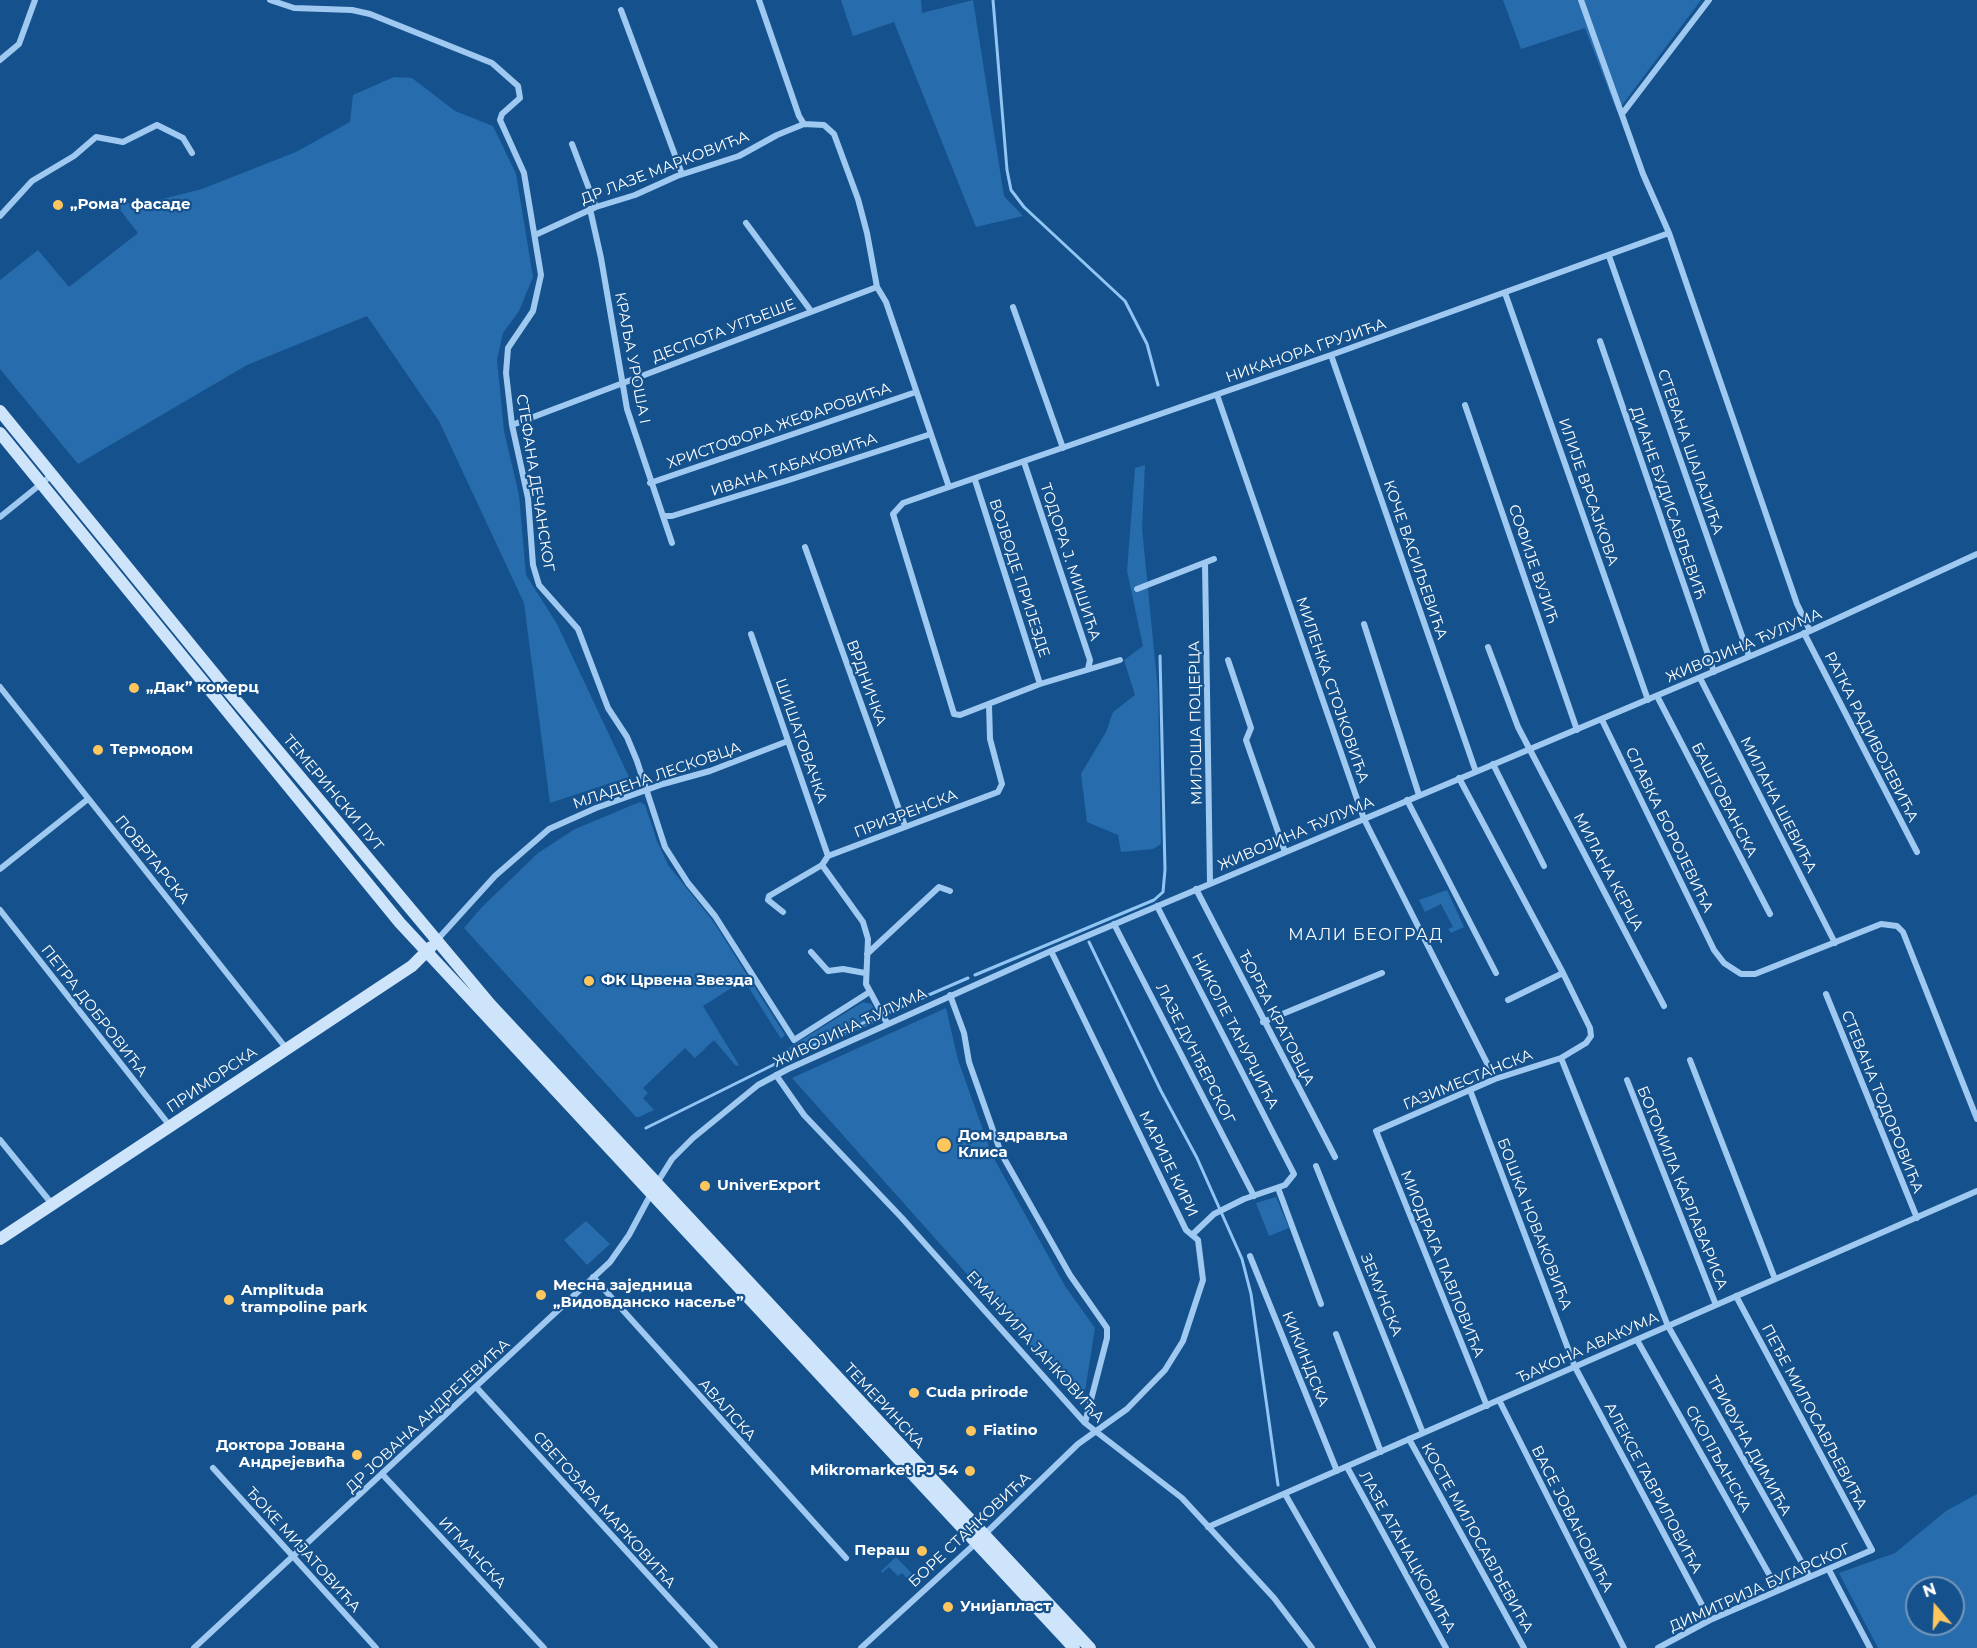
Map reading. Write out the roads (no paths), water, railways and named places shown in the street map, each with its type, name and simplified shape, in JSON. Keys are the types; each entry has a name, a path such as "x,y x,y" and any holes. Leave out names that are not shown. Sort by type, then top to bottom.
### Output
{"main road":[{"name":"ТЕМЕРИНСКИ ПУТ","path":"0,411 436,941 654,1189"},
{"name":"ТЕМЕРИНСКИ ПУТ","path":"0,434 338,848 426,952 654,1189"},
{"name":"ПРИМОРСКА","path":"0,1239 412,966 436,941"},
{"name":"ТЕМЕРИНСКА","path":"654,1189 889,1447 979,1540 1090,1648"},
{"name":"ТЕМЕРИНСКА","path":"979,1540 1074,1648"}],"street":[{"path":"0,60 19,44 35,0"},
{"name":"СТЕФАНА ДЕЧАНСКОГ","path":"270,0 294,8 352,10 370,14 492,63 518,86 520,98 502,114 500,120 524,173 541,275 538,298 528,320 508,348 506,373 512,425 528,498 533,565 539,585 578,629 608,708 627,737 637,761 665,847 682,875 715,916 794,1040 868,993"},
{"path":"759,0 799,116 804,124 824,125 834,134 864,222 877,287 886,302 950,487"},
{"name":"РАТКА РАДИВОЈЕВИЋА","path":"1581,0 1643,174 1670,233 1807,632 1917,852"},
{"path":"1622,114 1709,0"},
{"path":"621,10 682,174"},
{"name":"ДР ЛАЗЕ МАРКОВИЋА","path":"535,235 593,208 635,195 682,174 739,156 777,135 804,124"},
{"path":"0,216 32,181 74,156 96,137 119,142 157,125 183,138 192,153"},
{"name":"КРАЉА УРОША I","path":"572,144 593,208 627,409 672,543"},
{"name":"ДЕСПОТА УГЉЕШЕ","path":"746,223 811,311"},
{"name":"НИКАНОРА ГРУЈИЋА","path":"989,705 960,715 954,714 950,708 894,519 895,510 903,503 1331,355 1670,233"},
{"name":"СТЕВАНА ШАЛАЈИЋА","path":"1609,256 1749,656"},
{"name":"ДЕСПОТА УГЉЕШЕ","path":"512,425 877,287"},
{"name":"ИЛИЈЕ ВРСАЈКОВА","path":"1505,293 1648,700"},
{"path":"1013,307 1063,448"},
{"name":"ДИАНЕ БУДИСАВЉЕВИЋ","path":"1600,341 1714,672"},
{"name":"КОЧЕ ВАСИЉЕВИЋА","path":"1331,355 1476,772"},
{"name":"ХРИСТОФОРА ЖЕФАРОВИЋА","path":"650,483 916,392"},
{"name":"МИЛЕНКА СТОЈКОВИЋА","path":"1217,395 1364,819 1495,1079"},
{"name":"СОФИЈЕ ВУЈИЋ","path":"1465,405 1577,730"},
{"name":"ИВАНА ТАБАКОВИЋА","path":"663,516 672,516 931,434"},
{"name":"ТОДОРА Ј. МИШИЋА","path":"1024,462 1090,660 1088,669"},
{"path":"0,517 52,475"},
{"name":"ВОЈВОДЕ ПРИЈЕЗДЕ","path":"975,480 1040,684"},
{"name":"ВРДНИЧКА","path":"805,547 906,826"},
{"name":"ЖИВОЈИНА ЋУЛУМА","path":"654,1189 664,1170 681,1149 751,1090 776,1075 1051,951 1714,672 1977,554"},
{"path":"1137,589 1214,559"},
{"name":"МИЛОША ПОЦЕРЦА","path":"1206,563 1210,884"},
{"path":"1364,624 1419,795"},
{"name":"ШИШАТОВАЧКА","path":"751,634 828,856"},
{"name":"МИЛАНА КЕРЦА","path":"1488,647 1518,727 1664,1006"},
{"path":"989,705 1040,684 1120,660"},
{"path":"1228,660 1251,728 1246,740 1285,852"},
{"name":"МИЛАНА ШЕВИЋА","path":"1700,678 1835,943"},
{"name":"ПОВРТАРСКА","path":"0,687 286,1048"},
{"name":"БАШТОВАНСКА","path":"1657,696 1770,914"},
{"name":"ПРИЗРЕНСКА","path":"828,856 1001,789 990,739 989,705"},
{"name":"СЛАВКА БОРОЈЕВИЋА","path":"1602,720 1714,950 1729,967 1741,974 1755,974 1835,943"},
{"name":"МЛАДЕНА ЛЕСКОВЦА","path":"436,941 495,876 531,842 568,819 738,761 788,741"},
{"path":"1493,764 1544,866"},
{"path":"1459,778 1563,973 1508,1000"},
{"path":"0,869 88,799"},
{"path":"1407,800 1496,973"},
{"path":"783,912 768,900 769,896 822,865 828,856"},
{"path":"822,865 860,914 868,939 865,974 868,993 887,1023"},
{"path":"866,955 939,887 950,891"},
{"name":"ЂОРЂА КРАТОВЦА","path":"1196,889 1335,1157"},
{"name":"НИКОЛЕ ТАНУРЏИЋА","path":"1157,906 1292,1167 1293,1177 1278,1188"},
{"name":"ПЕТРА ДОБРОВИЋА","path":"0,910 170,1126"},
{"name":"ЛАЗЕ ДУНЂЕРСКОГ","path":"1114,924 1254,1196"},
{"path":"1835,943 1881,924 1897,926 1903,932 1977,1119"},
{"name":"МАРИЈЕ КИРИ","path":"1051,951 1186,1230 1193,1234 1201,1254 1203,1280 1184,1341 1150,1385 1127,1409 1095,1432"},
{"path":"811,952 828,971 843,969 865,974"},
{"path":"1263,1022 1382,973"},
{"name":"ГАЗИМЕСТАНСКА","path":"1376,1131 1495,1079 1561,1058 1586,1043 1592,1036 1590,1028 1563,973"},
{"name":"СТЕВАНА ТОДОРОВИЋА","path":"1826,994 1917,1218"},
{"path":"950,995 964,1033 969,1062 1001,1153 1070,1275 1107,1328 1107,1338 1085,1423"},
{"name":"ТРИФУНА ДИМИЋА","path":"1561,1058 1668,1326 1810,1577"},
{"path":"1690,1060 1775,1279"},
{"name":"ЕМАНУИЛА ЈАНКОВИЋА","path":"776,1075 806,1117 902,1218 1085,1423 1182,1498 1274,1598 1312,1648"},
{"name":"БОГОМИЛА КАРЛАВАРИСА","path":"1627,1080 1716,1305"},
{"name":"БОШКА НОВАКОВИЋА","path":"1470,1090 1575,1367"},
{"name":"МИОДРАГА ПАВЛОВИЋА","path":"1376,1131 1486,1406"},
{"path":"0,1140 52,1204"},
{"name":"ЗЕМУНСКА","path":"1316,1166 1424,1433"},
{"path":"1193,1234 1214,1214 1230,1205 1278,1188 1321,1304"},
{"name":"ДР ЈОВАНА АНДРЕЈЕВИЋА","path":"194,1648 477,1388 593,1277 621,1248 654,1189"},
{"name":"ЂАКОНА АВАКУМА","path":"1208,1527 1977,1191"},
{"name":"КИКИНДСКА","path":"1250,1256 1337,1471"},
{"name":"АВАЛСКА","path":"593,1277 846,1557"},
{"name":"ПЕЂЕ МИЛОСАВЉЕВИЋА","path":"1736,1296 1872,1550"},
{"path":"1336,1334 1381,1452"},
{"name":"СКОПЉАНСКА","path":"1637,1340 1778,1590"},
{"name":"АЛЕКСЕ ГАВРИЛОВИЋА","path":"1575,1367 1710,1620"},
{"name":"СВЕТОЗАРА МАРКОВИЋА","path":"477,1388 714,1648"},
{"name":"ВАСЕ ЈОВАНОВИЋА","path":"1499,1400 1624,1648"},
{"name":"БОРЕ СТАНКОВИЋА","path":"861,1648 979,1540 1078,1444 1095,1432"},
{"name":"КОСТЕ МИЛОСАВЉЕВИЋА","path":"1409,1439 1524,1648"},
{"name":"ЛАЗЕ АТАНАЦКОВИЋА","path":"1347,1467 1446,1648"},
{"name":"ЂОКЕ МИЈАТОВИЋА","path":"213,1468 376,1648"},
{"name":"ИГМАНСКА","path":"383,1475 544,1648"},
{"path":"1285,1494 1373,1648"},
{"name":"ДИМИТРИЈА БУГАРСКОГ","path":"1658,1648 1710,1620 1872,1550"},
{"path":"1829,1570 1870,1648"}],"waterway":[{"path":"993,0 1007,170 1011,190 1024,207 1125,301 1147,344 1158,385"},
{"path":"975,975 1154,900 1163,892 1165,870 1160,656"},
{"path":"1089,942 1161,1091 1197,1158 1242,1259 1251,1294 1278,1485"},
{"path":"887,1013 968,978"},
{"path":"793,1055 874,1018"},
{"path":"646,1128 777,1063"}],"place":[{"name":"„Рома” фасаде","path":"58,205"},
{"name":"„Дак” комерц","path":"134,688"},
{"name":"Термодом","path":"98,750"},
{"name":"ФК Црвена Звезда","path":"589,981"},
{"name":"Дом здравља Клиса","path":"944,1145"},
{"name":"UniverExport","path":"705,1186"},
{"name":"Месна заједница „Видовданско насеље”","path":"541,1295"},
{"name":"Amplituda trampoline park","path":"229,1300"},
{"name":"Cuda prirode","path":"914,1393"},
{"name":"Fiatino","path":"971,1431"},
{"name":"Доктора Јована Андрејевића","path":"357,1455"},
{"name":"Mikromarket PJ 54","path":"970,1471"},
{"name":"Пераш","path":"922,1551"},
{"name":"Унијапласт","path":"948,1607"}],"district":[{"name":"МАЛИ БЕОГРАД","path":"1366,935"}]}
